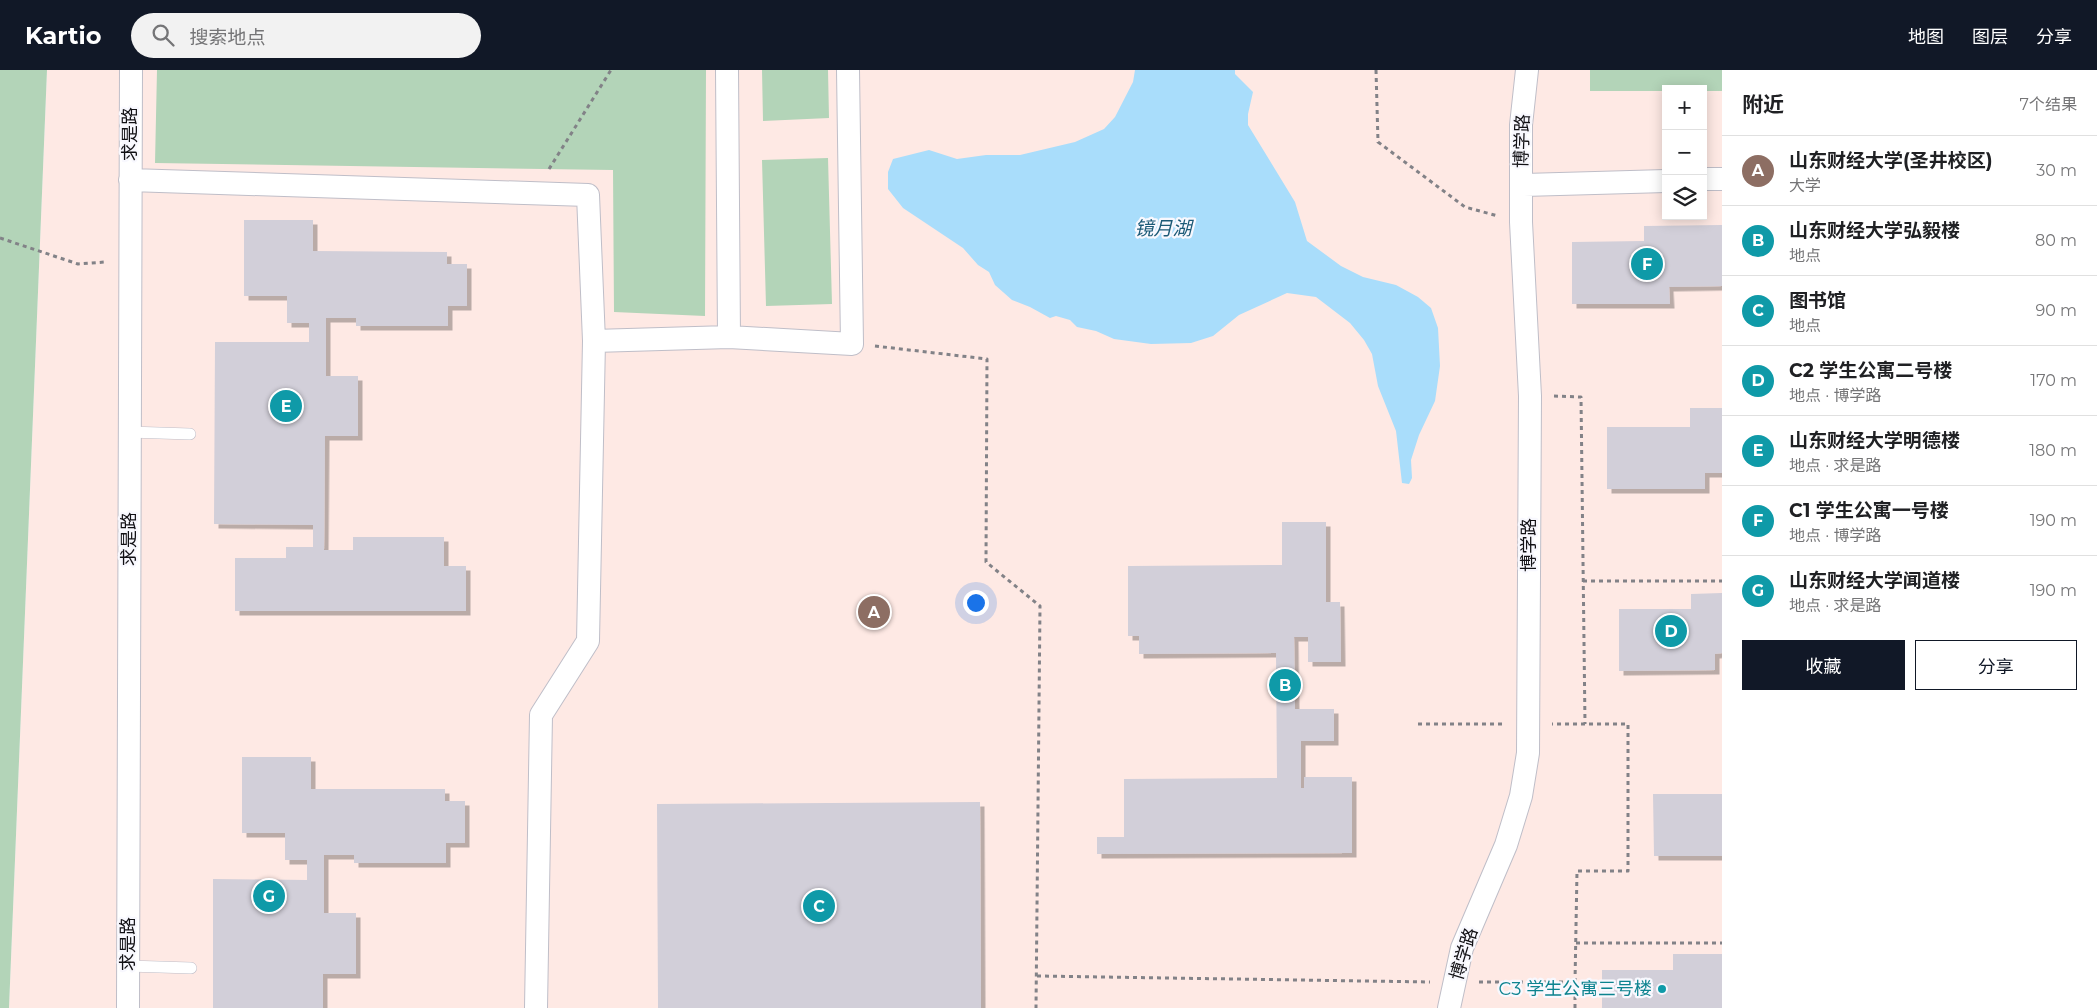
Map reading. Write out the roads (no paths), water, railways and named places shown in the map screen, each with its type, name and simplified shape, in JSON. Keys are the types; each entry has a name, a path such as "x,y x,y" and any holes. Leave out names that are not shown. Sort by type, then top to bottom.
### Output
{"street":[{"name":"求是路","path":"128,1008 130,70"},
{"path":"727,70 729,337"},
{"path":"594,341 729,337 852,344 848,70"},
{"name":"博学路","path":"1449,1008 1462,948 1506,845 1521,796 1528,753 1530,396 1521,222 1521,125 1527,70"},
{"path":"1707,179 1722,179"},
{"path":"130,180 588,195 594,341 588,641 540,715 536,1008"},
{"path":"1521,186 1662,180"}],"lane":[{"path":"130,432 190,434"},
{"path":"128,966 191,968"}],"water":[{"name":"镜月湖","path":"1135,70 1235,70 1235,74 1253,92 1248,114 1248,125 1295,202 1307,241 1341,266 1363,277 1396,285 1418,297 1431,308 1438,328 1440,366 1435,401 1419,435 1411,460 1412,478 1409,484 1402,483 1396,431 1378,386 1372,354 1364,340 1350,323 1316,297 1287,293 1239,315 1213,336 1191,343 1151,344 1114,339 1096,331 1077,327 1070,320 1056,316 1050,318 1012,300 995,285 989,272 978,265 963,248 903,208 888,189 888,172 893,159 929,150 957,159 986,155 1020,155 1075,142 1104,129 1115,117 1133,82"}],"place":[{"name":"C1 学生公寓一号楼","path":"1647,264"},
{"name":"山东财经大学明德楼","path":"286,406"},
{"name":"山东财经大学(圣井校区)","path":"874,612"},
{"name":"C2 学生公寓二号楼","path":"1671,631"},
{"name":"山东财经大学弘毅楼","path":"1285,685"},
{"name":"山东财经大学闻道楼","path":"269,896"},
{"name":"图书馆","path":"819,906"},
{"name":"C3 学生公寓三号楼","path":"1662,989"}]}
